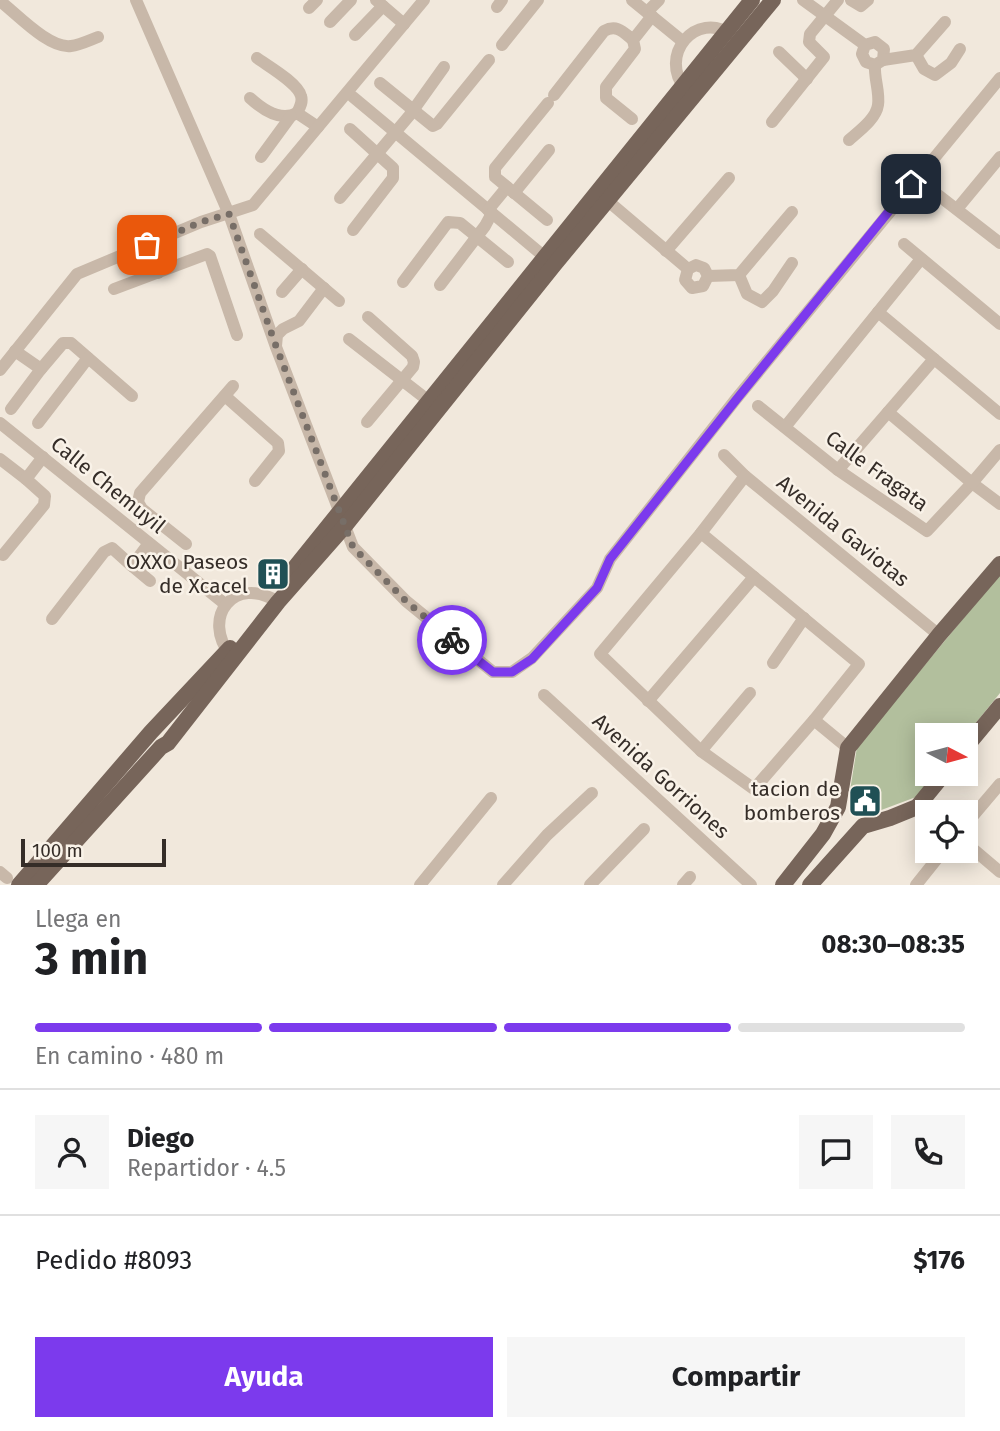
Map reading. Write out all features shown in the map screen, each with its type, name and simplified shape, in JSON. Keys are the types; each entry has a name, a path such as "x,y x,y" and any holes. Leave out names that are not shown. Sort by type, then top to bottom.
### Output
{"main road":[{"path":"733,36 752,0"},
{"path":"36,885 161,747 168,743 230,655 549,261 733,36 773,0"},
{"path":"549,261 608,201 688,92"},
{"path":"783,885 823,834 838,807 848,748 1000,564"},
{"path":"9,878 230,655"},
{"path":"978,733 1000,706"},
{"path":"838,807 863,826"},
{"path":"810,885 863,826 915,812"}],"street":[{"path":"136,0 229,214 353,547 406,601 493,672 512,672 532,659 597,588 610,559 710,431 1000,78"},
{"path":"330,22 351,0"},
{"path":"0,370 77,274 201,222 253,205 424,0"},
{"path":"502,45 538,0"},
{"path":"632,0 681,40"},
{"path":"633,40 659,0"},
{"path":"803,0 865,45 875,42 884,49 874,77 878,107 870,120 849,140"},
{"path":"772,122 824,57 809,42 810,34 838,0"},
{"path":"850,0 861,6 868,0"},
{"path":"0,1 48,40 60,45 71,46 98,37"},
{"path":"355,35 380,3 404,24"},
{"path":"879,63 916,55 945,22"},
{"path":"547,220 495,177 495,168 604,31 611,27 618,28 633,40 635,50 606,87 606,98 632,119"},
{"path":"688,92 676,70 681,40 700,29 717,29 733,36"},
{"path":"916,55 924,69 935,75 951,63 960,49"},
{"path":"779,52 807,79"},
{"path":"257,58 293,84 301,93 302,102 261,157"},
{"path":"380,83 428,124 437,124 489,60"},
{"path":"340,198 412,111 444,67"},
{"path":"353,97 549,261"},
{"path":"250,98 273,114 294,115 318,127"},
{"path":"350,129 393,168 393,178 353,230"},
{"path":"440,285 490,212 549,150"},
{"path":"957,209 1000,157"},
{"path":"666,251 729,178"},
{"path":"938,195 1000,243"},
{"path":"608,201 688,269"},
{"path":"708,276 738,275 792,212"},
{"path":"403,282 448,222 460,222 508,262"},
{"path":"260,234 339,301"},
{"path":"904,244 1000,324"},
{"path":"147,245 158,274"},
{"path":"114,289 158,274 203,254 210,256 237,335"},
{"path":"785,427 921,259"},
{"path":"738,275 747,294 762,302 792,263"},
{"path":"696,265 704,268 708,276 703,286 692,288 685,279 688,269 696,265"},
{"path":"282,292 302,269"},
{"path":"276,346 277,335 299,321 324,289"},
{"path":"878,312 1000,414"},
{"path":"366,422 414,362 412,356 368,317"},
{"path":"349,339 434,405"},
{"path":"12,409 41,369 63,342 67,341 132,396"},
{"path":"15,351 41,369"},
{"path":"38,423 88,358"},
{"path":"838,470 934,359"},
{"path":"186,544 142,509 138,502 140,493 229,391 278,443 279,451 255,481"},
{"name":"Calle Fragata","path":"758,406 838,470 927,531 1000,450"},
{"path":"888,412 1000,505"},
{"name":"Calle Chemuyil","path":"0,423 225,604"},
{"name":"Avenida Gaviotas","path":"724,455 745,476 939,635"},
{"path":"26,479 43,457"},
{"path":"0,459 45,496 44,505 3,555"},
{"path":"701,533 859,664 754,789 701,751 600,654 745,476"},
{"path":"132,566 156,520"},
{"path":"52,620 104,552 112,548 150,581"},
{"path":"648,701 754,577"},
{"path":"230,655 220,638 219,628 225,604 246,593 256,592 275,600"},
{"path":"772,663 804,618"},
{"path":"701,751 750,693"},
{"name":"Avenida Gorriones","path":"544,695 751,885"},
{"path":"814,720 848,748"},
{"path":"978,810 1000,785"},
{"path":"505,884 547,835 592,793"},
{"path":"420,885 491,798"},
{"path":"590,885 644,829"},
{"path":"978,853 1000,872"},
{"path":"916,885 934,863"}],"green space":[{"path":"1000,574 1000,693 976,723 915,723 915,786 925,786 916,797 868,815 858,813 849,797 857,747"}],"way so far":[{"path":"147,245 201,222 229,214 353,547 406,601 452,640"}],"place":[{"name":"OXXO Paseos de Xcacel","path":"273,574"},
{"name":"tacion de bomberos","path":"865,801"}],"route":[{"path":"452,640 493,672 512,672 532,659 597,588 610,559 911,184"}]}
